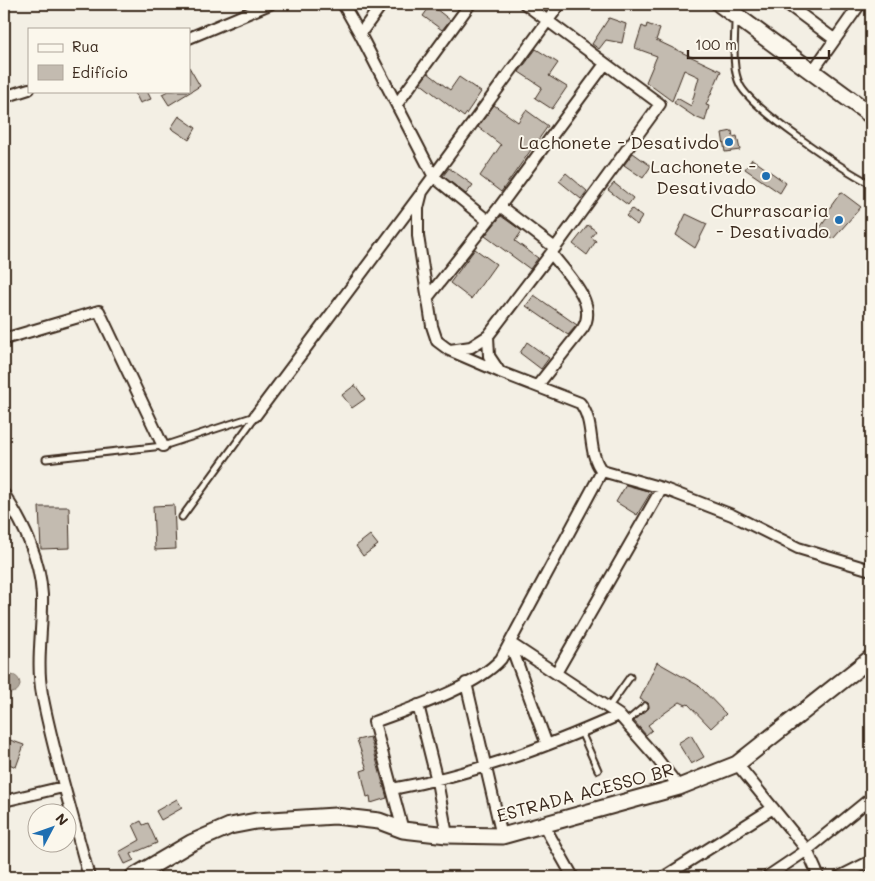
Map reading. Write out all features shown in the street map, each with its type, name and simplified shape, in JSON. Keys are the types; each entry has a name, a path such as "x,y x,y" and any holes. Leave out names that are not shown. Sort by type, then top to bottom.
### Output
{"main road":[{"path":"720,4 871,115"}],"street":[{"path":"190,38 270,4"},
{"path":"343,4 398,104 434,177 488,221"},
{"path":"360,34 382,4"},
{"path":"398,104 470,4"},
{"path":"449,350 470,347 488,336 553,251 660,104 525,4"},
{"path":"255,416 434,177 560,4"},
{"path":"787,4 834,39"},
{"path":"812,72 860,4"},
{"path":"428,297 500,206 605,64"},
{"path":"4,97 28,89"},
{"path":"422,192 418,208 418,236 432,326 437,341 449,350 500,372 576,400 587,413 593,455 602,471 662,488 732,515 798,548 871,570"},
{"path":"500,206 553,251 585,301 589,317 584,328 537,386"},
{"path":"4,339 100,311 163,446"},
{"path":"488,336 490,356 500,372"},
{"path":"403,830 374,722 418,705 466,683 494,667 510,643 602,471"},
{"path":"556,673 662,488"},
{"path":"4,494 25,530 32,547 39,576 42,594 40,659 42,692 63,787 89,877"},
{"path":"510,643 622,719 679,787"},
{"path":"510,643 547,745"},
{"name":"ESTRADA ACESSO BR","path":"133,877 191,843 230,826 256,821 335,816 380,820 403,830 447,835 502,836 679,787 737,764 871,658"},
{"path":"466,683 502,836"},
{"path":"418,705 437,781 447,835"},
{"path":"392,789 437,781 486,768 581,732 622,719"},
{"path":"737,764 807,850 819,877"},
{"path":"4,801 63,787"},
{"path":"767,877 807,850 871,798"},
{"path":"664,877 774,808"},
{"path":"543,824 573,877"},
{"path":"839,877 871,861"}],"lane":[{"path":"735,15 735,62 740,84 748,96 770,116 851,173 871,184"},
{"path":"46,459 163,446 255,416"},
{"path":"182,517 255,416"},
{"path":"608,708 630,678"},
{"path":"622,719 645,706"},
{"path":"581,732 598,770"}],"shaded area":[{"path":"7,675 15,675 20,680 18,691 7,693 2,688 2,680"}],"building":[{"path":"431,5 450,20 442,30 423,16"},
{"path":"609,18 626,24 622,43 606,40 599,49 592,44"},
{"path":"647,24 660,29 656,40 721,71 706,105 709,106 705,121 695,117 674,103 677,98 691,106 699,77 684,70 672,101 646,82 657,56 635,48 642,26 646,28"},
{"path":"536,49 558,63 549,76 567,87 552,109 535,98 542,87 519,72"},
{"path":"190,69 200,86 169,105 162,94 166,92 190,92"},
{"path":"428,73 450,90 459,77 481,92 464,117 420,83"},
{"path":"134,92 148,92 151,99 140,103"},
{"path":"494,105 518,122 526,110 548,126 501,192 480,176 501,145 478,127"},
{"path":"179,116 196,128 189,140 171,128"},
{"name":"Lachonete - Desativdo","path":"732,131 733,137 737,136 740,150 725,152 722,133"},
{"path":"633,153 651,166 643,178 624,165"},
{"name":"Lachonete - Desativado","path":"752,159 786,183 780,193 745,169"},
{"path":"449,168 473,185 466,194 443,176"},
{"path":"566,173 587,191 581,199 559,181"},
{"path":"614,183 633,198 628,205 608,190"},
{"name":"Churrascaria - Desativado","path":"841,192 861,207 833,239 819,229 829,215 826,213"},
{"path":"632,209 642,217 637,225 626,216"},
{"path":"686,214 707,224 695,248 676,235"},
{"path":"501,216 522,231 515,241 538,258 530,269 485,236"},
{"path":"588,225 596,231 591,237 596,241 587,255 573,244"},
{"path":"475,249 496,264 471,299 450,283"},
{"path":"534,295 577,325 568,335 526,306"},
{"path":"527,342 549,358 541,369 520,353"},
{"path":"355,385 365,399 352,408 342,395"},
{"path":"626,485 651,492 637,515 616,502"},
{"path":"174,505 176,549 155,550 153,506"},
{"path":"39,507 69,507 70,548 41,549"},
{"path":"370,535 378,545 363,556 356,546"},
{"path":"657,662 699,686 726,714 711,728 688,704 680,702 648,725 652,730 646,735 634,721 649,708 648,703 640,699"},
{"path":"691,735 704,757 691,764 678,743"},
{"path":"370,737 387,798 371,803 370,796 367,797 361,771 367,769 357,740"},
{"path":"4,738 24,745 16,767 4,762"},
{"path":"177,799 182,808 161,820 156,811"},
{"path":"141,821 143,825 148,823 157,843 131,854 134,860 125,864 119,852 140,840 133,825"}],"place":[{"name":"Lachonete - Desativdo","path":"729,142"},
{"name":"Lachonete - Desativado","path":"766,176"},
{"name":"Churrascaria - Desativado","path":"839,220"}]}
